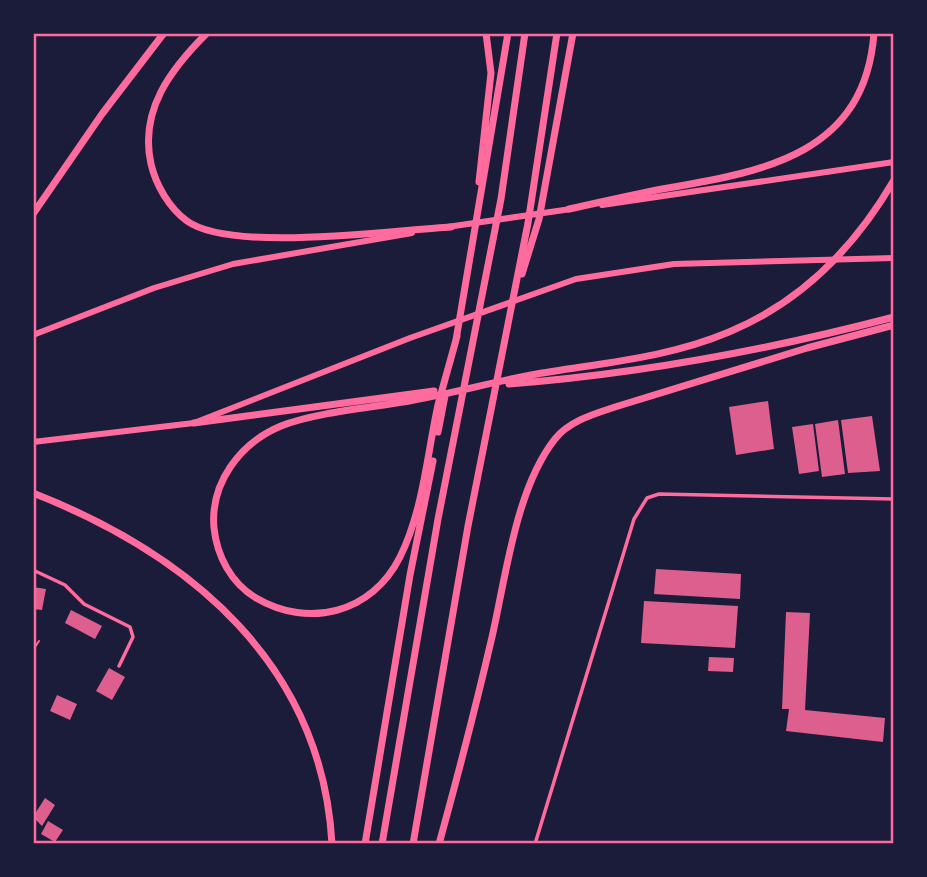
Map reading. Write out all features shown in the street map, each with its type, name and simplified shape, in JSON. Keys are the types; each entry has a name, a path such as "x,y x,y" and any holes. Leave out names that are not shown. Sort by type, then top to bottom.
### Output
{"highway":[{"path":"33,214 102,114 164,33"},
{"path":"206,33 174,69 161,89 148,130 154,179 187,221 219,234 262,239 451,227"},
{"path":"475,236 491,73 486,33"},
{"path":"365,844 410,575 475,236 508,33"},
{"path":"382,844 438,519 498,212 525,33"},
{"path":"413,844 468,526 528,223 557,33"},
{"path":"511,311 539,219 573,33"},
{"path":"569,209 716,181 773,166 803,153 831,132 853,104 868,67 874,33"},
{"path":"33,335 154,288 233,264 451,227 894,162"},
{"path":"535,378 657,357 687,348 768,314 794,297 844,250 872,216 894,180"},
{"path":"194,423 410,338 576,279 674,264 814,258 894,258"},
{"path":"33,442 409,397 793,342 894,317"},
{"path":"439,844 470,729 521,512 539,462 557,436 585,418 615,407 794,352 894,325"},
{"path":"409,397 283,425 251,444 229,467 215,498 214,531 225,565 248,593 276,609 317,615 352,607 379,588 401,557 417,504 457,335"},
{"path":"33,493 140,546 203,591 247,632 280,677 307,728 323,776 332,844"}],"street":[{"path":"536,844 634,519 647,498 659,494 894,499"},
{"path":"33,570 65,585 84,604 130,627 132,637 120,666"}],"lane":[{"path":"33,650 39,642"}],"building":[{"path":"768,401 774,449 736,455 729,407"},
{"path":"872,416 880,471 848,473 841,420"},
{"path":"838,420 845,474 822,477 815,424"},
{"path":"813,424 819,471 799,474 792,427"},
{"path":"656,569 741,574 740,599 654,594"},
{"path":"33,587 46,589 42,610 33,609"},
{"path":"644,601 738,606 735,648 641,643"},
{"path":"71,610 102,626 95,639 65,623"},
{"path":"786,612 810,613 805,710 885,718 883,742 786,731 789,709 782,709"},
{"path":"709,657 734,658 733,672 708,671"},
{"path":"109,668 125,677 112,700 96,691"},
{"path":"57,695 77,704 70,720 50,711"},
{"path":"45,798 55,805 42,826 33,817"},
{"path":"48,821 63,830 55,842 41,834"}]}
